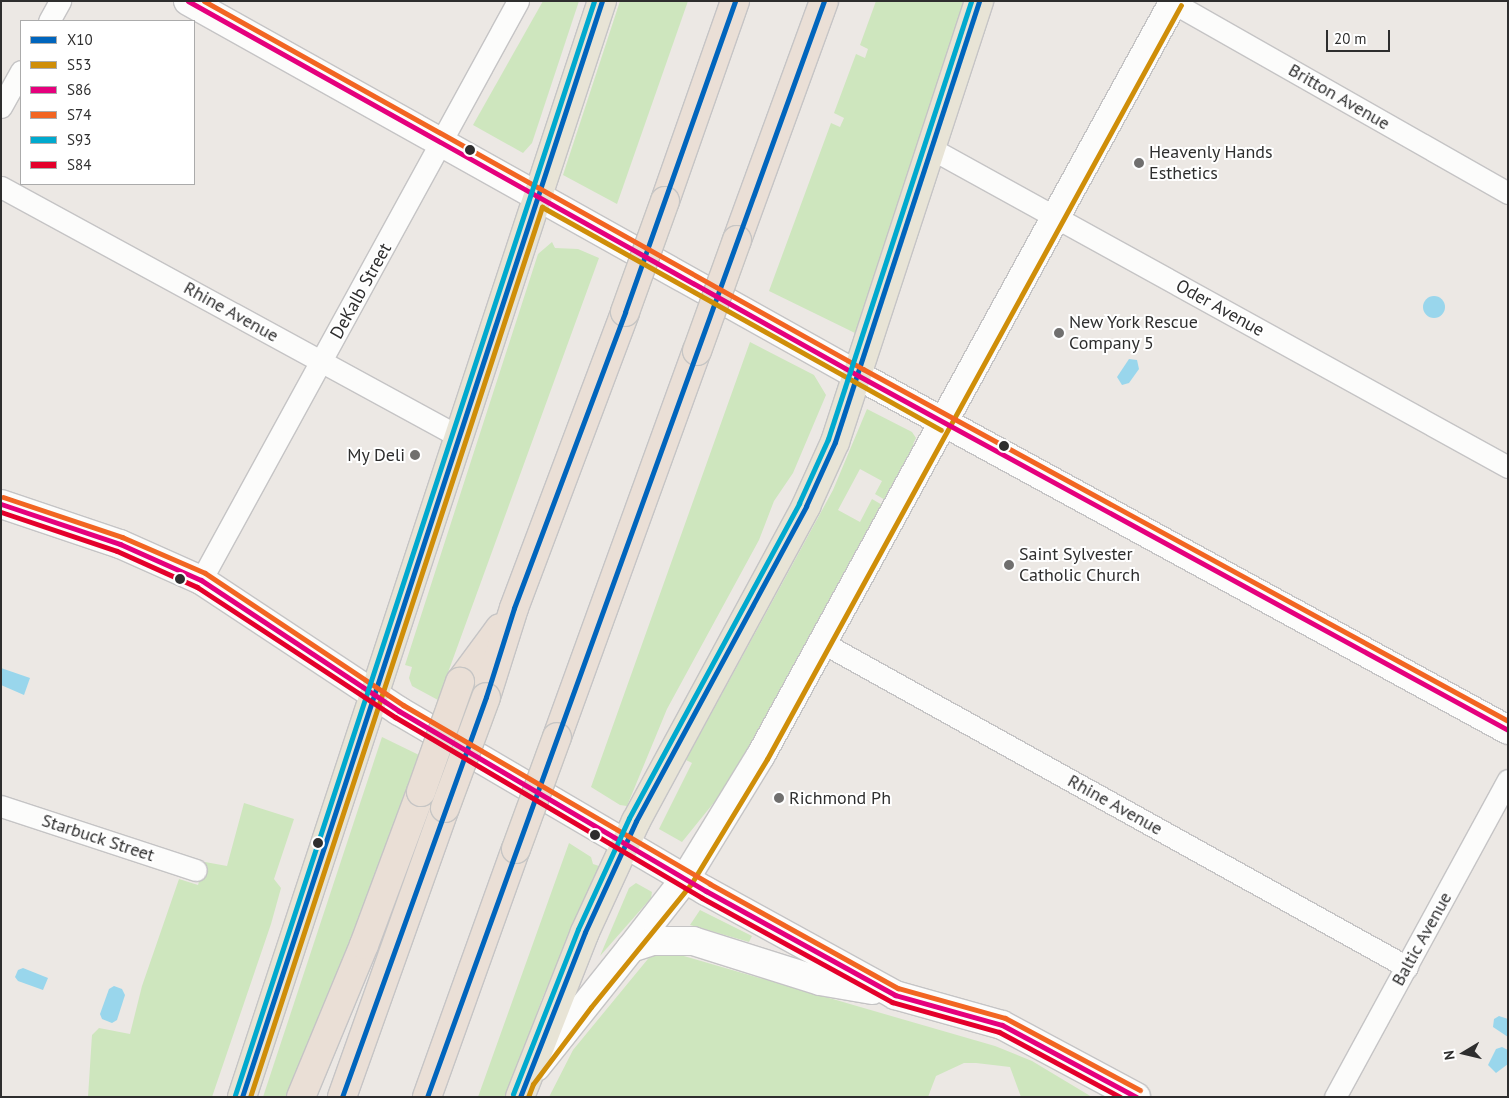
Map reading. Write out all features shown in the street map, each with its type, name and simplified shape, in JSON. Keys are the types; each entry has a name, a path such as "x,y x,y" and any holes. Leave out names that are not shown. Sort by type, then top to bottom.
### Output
{"highway":[{"path":"342,1097 486,697 514,608 625,312 735,1"},
{"path":"427,1097 824,1"},
{"path":"301,1097 364,945 460,682 514,608"},
{"path":"445,1097 474,965"}],"main road":[{"path":"188,1 859,376 1508,730"},
{"path":"242,1097 602,1"},
{"path":"523,1089 577,950 624,845 806,506 835,442 859,376 979,1"},
{"path":"523,1089 685,879 761,755 945,423 1173,2"},
{"path":"1,504 120,544 201,580 375,694 624,845 895,995"},
{"path":"631,948 663,940 693,941 820,981 895,995 1002,1024 1136,1097"}],"street":[{"path":"50,20 60,1"},
{"name":"DeKalb Street","path":"201,580 443,143 518,1"},
{"name":"Britton Avenue","path":"1173,2 1508,193"},
{"path":"1,107 20,73"},
{"name":"Oder Avenue","path":"932,149 1508,467"},
{"name":"Rhine Avenue","path":"1,187 460,437"},
{"name":"Rhine Avenue","path":"823,643 1407,967"},
{"name":"Baltic Avenue","path":"1334,1097 1508,780"},
{"name":"Starbuck Street","path":"1,806 196,870"}],"green space":[{"path":"543,1 579,1 532,143 523,153 473,125"},
{"path":"620,1 688,1 617,204 563,175"},
{"path":"876,1 966,1 857,334 769,291 831,123 840,127 844,118 834,113 856,54 865,58 868,49 860,45"},
{"path":"552,242 555,248 578,249 599,258 438,700 412,686 409,678 412,667 405,665 538,254"},
{"path":"750,342 814,375 826,395 793,473 774,501 759,540 667,709 627,806 620,805 591,787"},
{"path":"867,409 912,432 916,438 913,444 917,446 887,501 875,494 882,481 860,469 838,510 860,522 872,499 884,506 741,769 682,842 659,829 692,763 686,760 833,490"},
{"path":"382,737 419,755 344,959 288,1097 263,1097"},
{"path":"244,803 294,819 274,879 281,888 271,924 212,1097 88,1097 92,1035 99,1028 130,1034 142,986 179,879 198,885 205,862 227,866"},
{"path":"569,843 591,857 593,864 599,866 542,999 506,1097 478,1097"},
{"path":"636,883 652,892 651,898 600,956 629,888"},
{"path":"700,910 752,936 749,942 690,925"},
{"path":"670,952 995,1046 1032,1061 1092,1097 1021,1097 1010,1067 964,1063 936,1076 928,1097 549,1097 573,1050 652,954"}],"water":[{"path":"1434,296 1442,299 1445,307 1442,315 1434,318 1426,315 1423,307 1426,299"},
{"path":"1129,359 1137,360 1139,369 1129,383 1122,385 1117,377"},
{"path":"1,668 30,678 24,695 1,685"},
{"path":"23,968 48,978 43,990 18,981 15,977 18,970"},
{"path":"114,986 122,989 125,995 117,1020 112,1023 102,1019 100,1014 109,989"},
{"path":"1499,1016 1508,1019 1508,1037 1493,1027 1494,1019"},
{"path":"1502,1047 1508,1050 1508,1064 1496,1073 1488,1065 1496,1049"}],"transit line":[{"name":"S86","path":"188,1 859,376 1508,730"},
{"name":"S74","path":"204,1 863,369 1508,721"},
{"name":"S93","path":"235,1095 594,1"},
{"name":"X10","path":"242,1097 602,1"},
{"name":"X10","path":"342,1097 486,697 514,608 625,312 735,1"},
{"name":"X10","path":"427,1097 824,1"},
{"name":"S93","path":"513,1094 578,929 629,818 799,503 828,439 971,1"},
{"name":"X10","path":"520,1097 585,932 636,821 806,506 835,442 979,1"},
{"name":"S53","path":"528,1097 533,1084 591,1007 691,884 767,759 1181,5"},
{"name":"S53","path":"250,1097 542,207 941,430"},
{"name":"S74","path":"3,497 122,537 205,573 403,705 710,884 898,988 1005,1018 1140,1090"},
{"name":"S86","path":"1,504 120,544 201,580 399,711 706,891 895,995 1002,1025 1136,1097"},
{"name":"S84","path":"1,512 117,551 197,587 395,717 702,898 892,1002 999,1032 1120,1097"}],"place":[{"name":"Heavenly Hands Esthetics","path":"1139,163"},
{"name":"New York Rescue Company 5","path":"1059,333"},
{"name":"My Deli","path":"415,455"},
{"name":"Saint Sylvester Catholic Church","path":"1009,565"},
{"name":"Richmond Ph","path":"779,798"}]}
